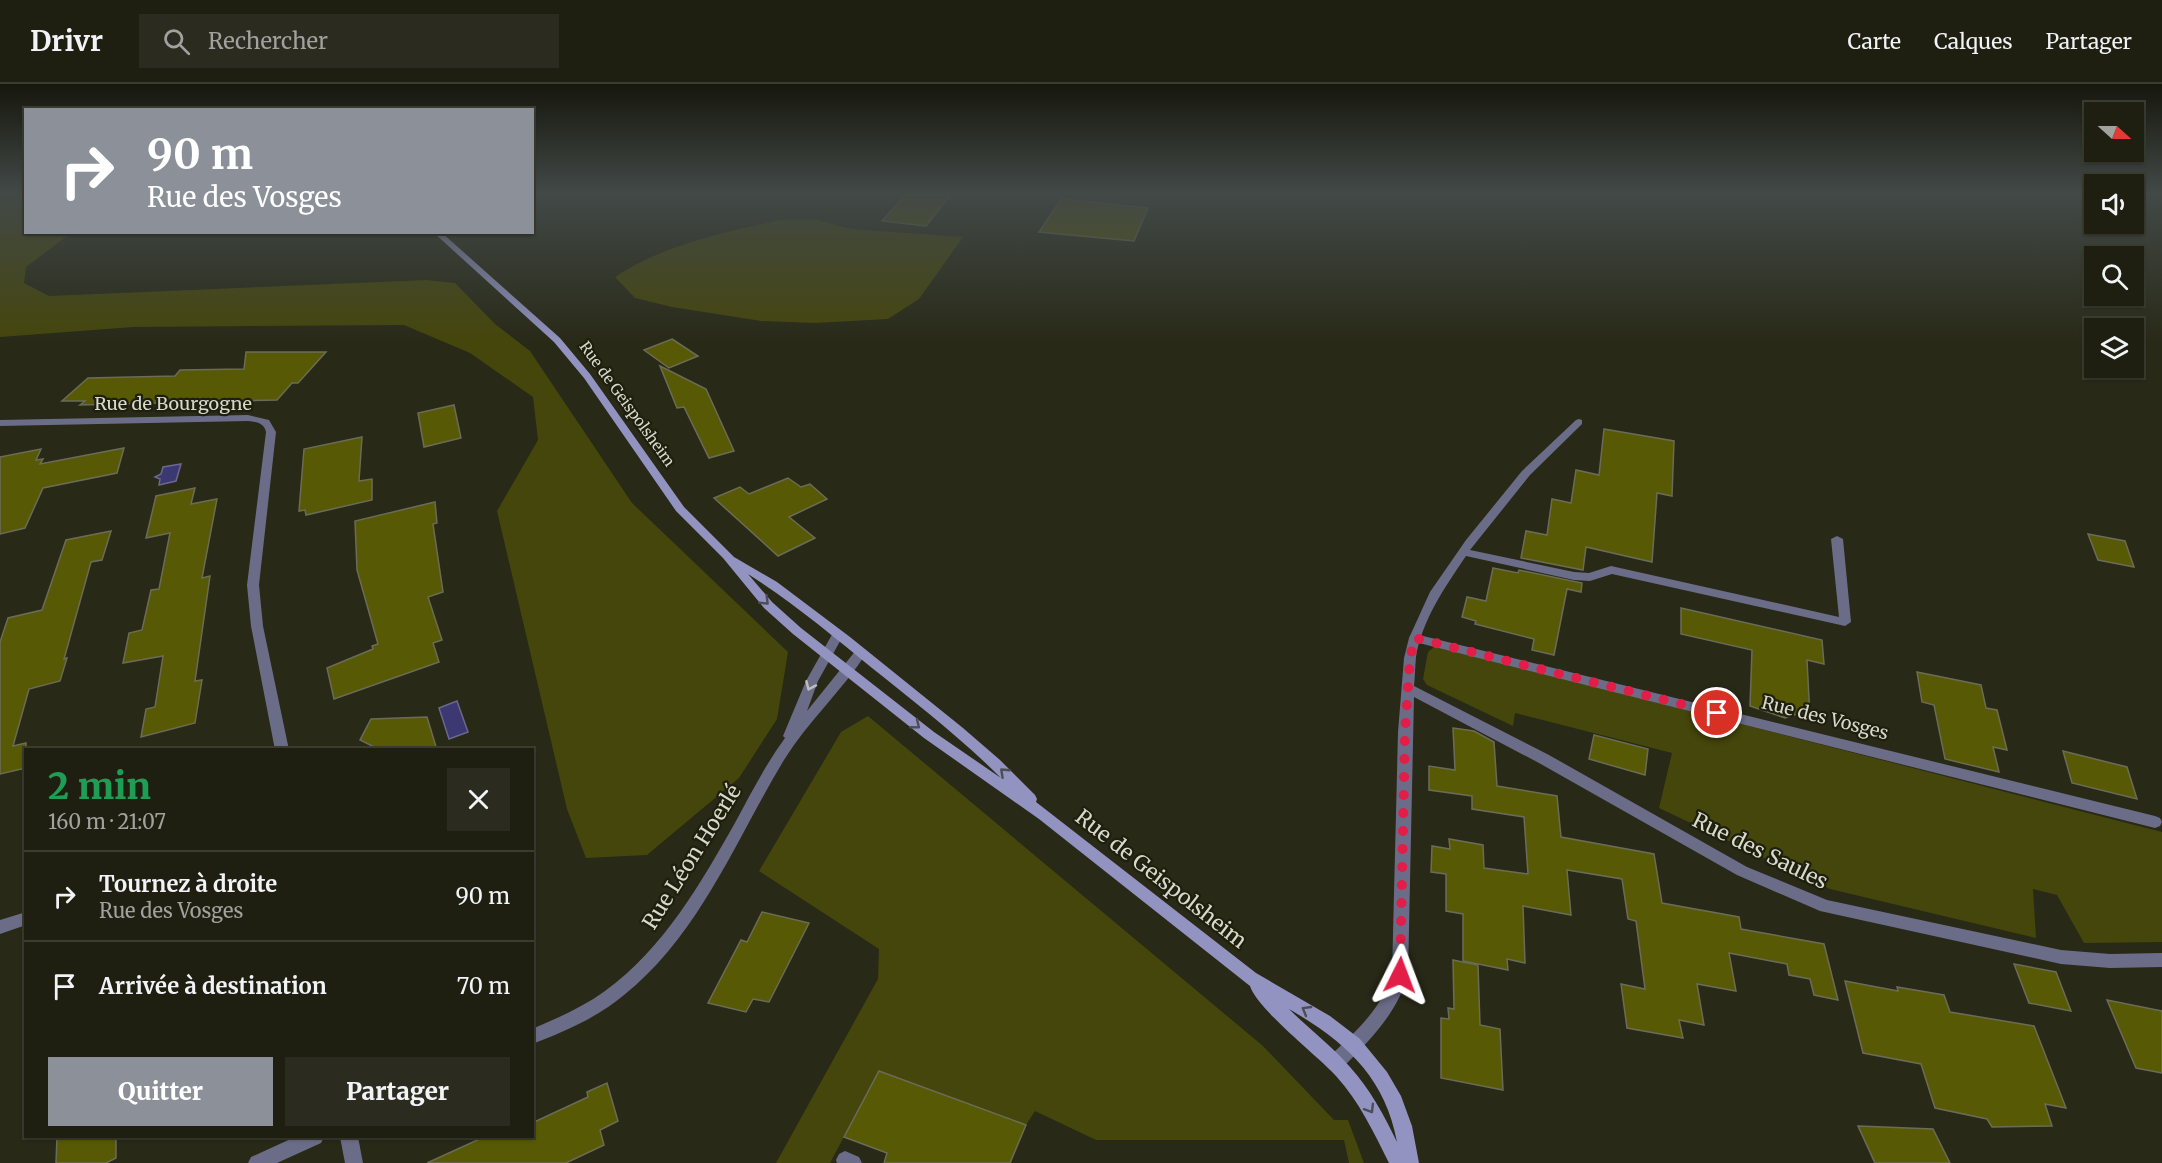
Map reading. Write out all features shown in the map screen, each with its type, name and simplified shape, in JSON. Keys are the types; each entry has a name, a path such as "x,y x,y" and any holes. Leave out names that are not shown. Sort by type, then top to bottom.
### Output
{"main road":[{"name":"Rue de Geispolsheim","path":"449,243 557,340 586,376 680,509 728,556 768,605 929,735 1044,815 1250,978 1324,1021 1354,1044"},
{"name":"Rue de Geispolsheim","path":"728,556 774,585 955,728 1010,777 1044,815"},
{"name":"Rue de Geispolsheim","path":"1250,978 1276,1008 1335,1063"},
{"path":"1354,1044 1381,1078 1395,1102 1403,1126 1410,1163"},
{"path":"1335,1063 1367,1103 1398,1163"}],"street":[{"name":"Rue de Bourgogne","path":"0,423 248,418 261,420 267,424 271,432 254,585 257,626 282,748"},
{"path":"1335,1063 1380,1017 1397,987 1400,975 1408,688 1415,638 1436,592 1509,491 1579,422"},
{"path":"1463,552 1574,576 1590,577 1611,570 1845,622 1837,539"},
{"name":"Rue Léon Hoerlé","path":"787,746 812,681 838,634"},
{"name":"Rue des Vosges","path":"1415,638 2155,822"},
{"name":"Rue Léon Hoerlé","path":"534,1036 575,1018 601,1003 633,979 653,957 682,921 702,890 787,746 861,652"},
{"name":"Rue des Saules","path":"1408,688 1544,759 1743,871 1826,906 2061,957 2110,961 2162,960"},
{"path":"0,927 24,919"},
{"path":"257,1163 313,1138"},
{"path":"349,1138 354,1163"}],"shaded area":[{"path":"0,243 57,243 26,267 24,283 49,296 426,280 455,283 495,324 530,351 632,503 788,652 777,719 739,778 647,855 586,858 567,809 497,511 538,440 533,397 470,353 404,325 133,327 0,337"},
{"path":"687,243 958,243 919,299 888,319 815,323 761,321 672,307 635,298 615,277 653,256"},
{"path":"181,464 176,481 159,485 160,479 155,477 161,474 163,467"},
{"path":"1433,648 1492,660 2162,832 2162,942 2084,943 2057,895 2033,889 2036,938 1830,889 1659,808 1672,753 1515,713 1513,726 1427,685 1423,679 1428,652"},
{"path":"457,701 468,732 449,739 439,708"},
{"path":"868,716 1263,1046 1334,1120 1348,1120 1364,1163 1349,1163 1344,1140 1096,1140 1035,1111 1026,1125 879,1071 830,1163 776,1163 878,979 879,949 759,871 841,732"}],"building":[{"path":"672,339 698,356 669,368 644,350"},
{"path":"246,352 326,352 298,383 292,383 277,400 80,405 85,401 62,401 88,378 175,376 180,370 244,369"},
{"path":"660,366 706,389 734,451 709,458 684,407 677,408"},
{"path":"454,405 461,438 424,447 418,413"},
{"path":"1604,429 1674,441 1672,496 1657,493 1652,562 1586,547 1583,570 1521,558 1526,531 1547,535 1552,499 1571,503 1576,470 1599,475"},
{"path":"362,437 359,481 372,479 372,500 306,515 305,510 299,511 304,449"},
{"path":"124,448 117,473 43,488 25,528 0,534 0,457 41,449 36,460 43,459 40,464"},
{"path":"788,478 801,487 810,484 827,499 789,517 815,538 778,556 714,498 740,487 749,494"},
{"path":"195,488 191,504 217,499 202,578 210,576 195,681 202,680 195,723 141,737 146,709 155,707 163,656 123,663 129,633 142,630 151,590 159,589 170,533 146,538 156,496"},
{"path":"435,502 437,523 433,524 443,592 428,597 442,640 433,643 439,662 334,699 327,668 373,649 372,646 378,644 357,570 355,521"},
{"path":"111,531 102,560 91,562 60,681 29,689 13,746 26,743 24,768 0,774 0,642 8,618 42,610 66,540"},
{"path":"2088,534 2125,541 2134,567 2098,560"},
{"path":"1493,568 1518,573 1519,570 1582,583 1581,592 1567,589 1554,655 1532,650 1534,639 1475,624 1476,621 1462,617 1467,597 1486,601"},
{"path":"1681,608 1822,640 1824,664 1807,660 1810,718 1797,714 1785,718 1750,706 1752,650 1681,634"},
{"path":"1917,672 1981,685 1986,708 1997,710 2007,750 1993,747 1999,772 1945,759 1934,705 1922,702"},
{"path":"427,717 436,748 376,748 360,740 371,719"},
{"path":"1453,728 1474,731 1494,742 1497,786 1557,796 1561,837 1654,854 1662,903 1739,917 1741,929 1824,944 1838,1000 1814,995 1810,979 1789,975 1787,964 1729,953 1736,991 1697,984 1704,1025 1679,1020 1683,1038 1627,1028 1621,984 1645,989 1636,921 1628,919 1622,879 1567,870 1571,915 1523,906 1525,963 1507,959 1508,970 1463,961 1463,914 1446,911 1446,874 1431,872 1432,846 1450,849 1449,839 1483,845 1484,868 1528,874 1524,817 1472,809 1472,796 1429,790 1429,766 1455,770"},
{"path":"1594,735 1648,749 1645,775 1589,759"},
{"path":"2063,751 2127,767 2137,799 2072,783"},
{"path":"762,912 809,923 769,1002 753,999 746,1012 708,1003 741,940 747,942"},
{"path":"1453,960 1478,965 1480,1025 1500,1029 1503,1090 1441,1078 1441,1018 1449,1019 1448,1008 1454,1009"},
{"path":"2014,964 2056,972 2071,1011 2029,1003"},
{"path":"1845,981 1898,991 1897,987 1944,995 1950,1012 2034,1026 2066,1108 2045,1104 2052,1126 1992,1127 1987,1119 1935,1108 1921,1064 1863,1053"},
{"path":"2107,1000 2162,1011 2162,1073 2136,1068"},
{"path":"879,1071 1026,1125 1010,1163 884,1163 887,1153 844,1137"},
{"path":"607,1083 618,1121 600,1130 604,1145 566,1163 427,1163 482,1138 534,1138 534,1122 588,1097 587,1092"},
{"path":"1858,1126 1933,1129 1950,1163 1875,1163"},
{"path":"57,1138 116,1138 116,1158 106,1163 56,1163"}],"route":[{"path":"1400,975 1405,732 1410,658 1415,638 1717,713"}]}
